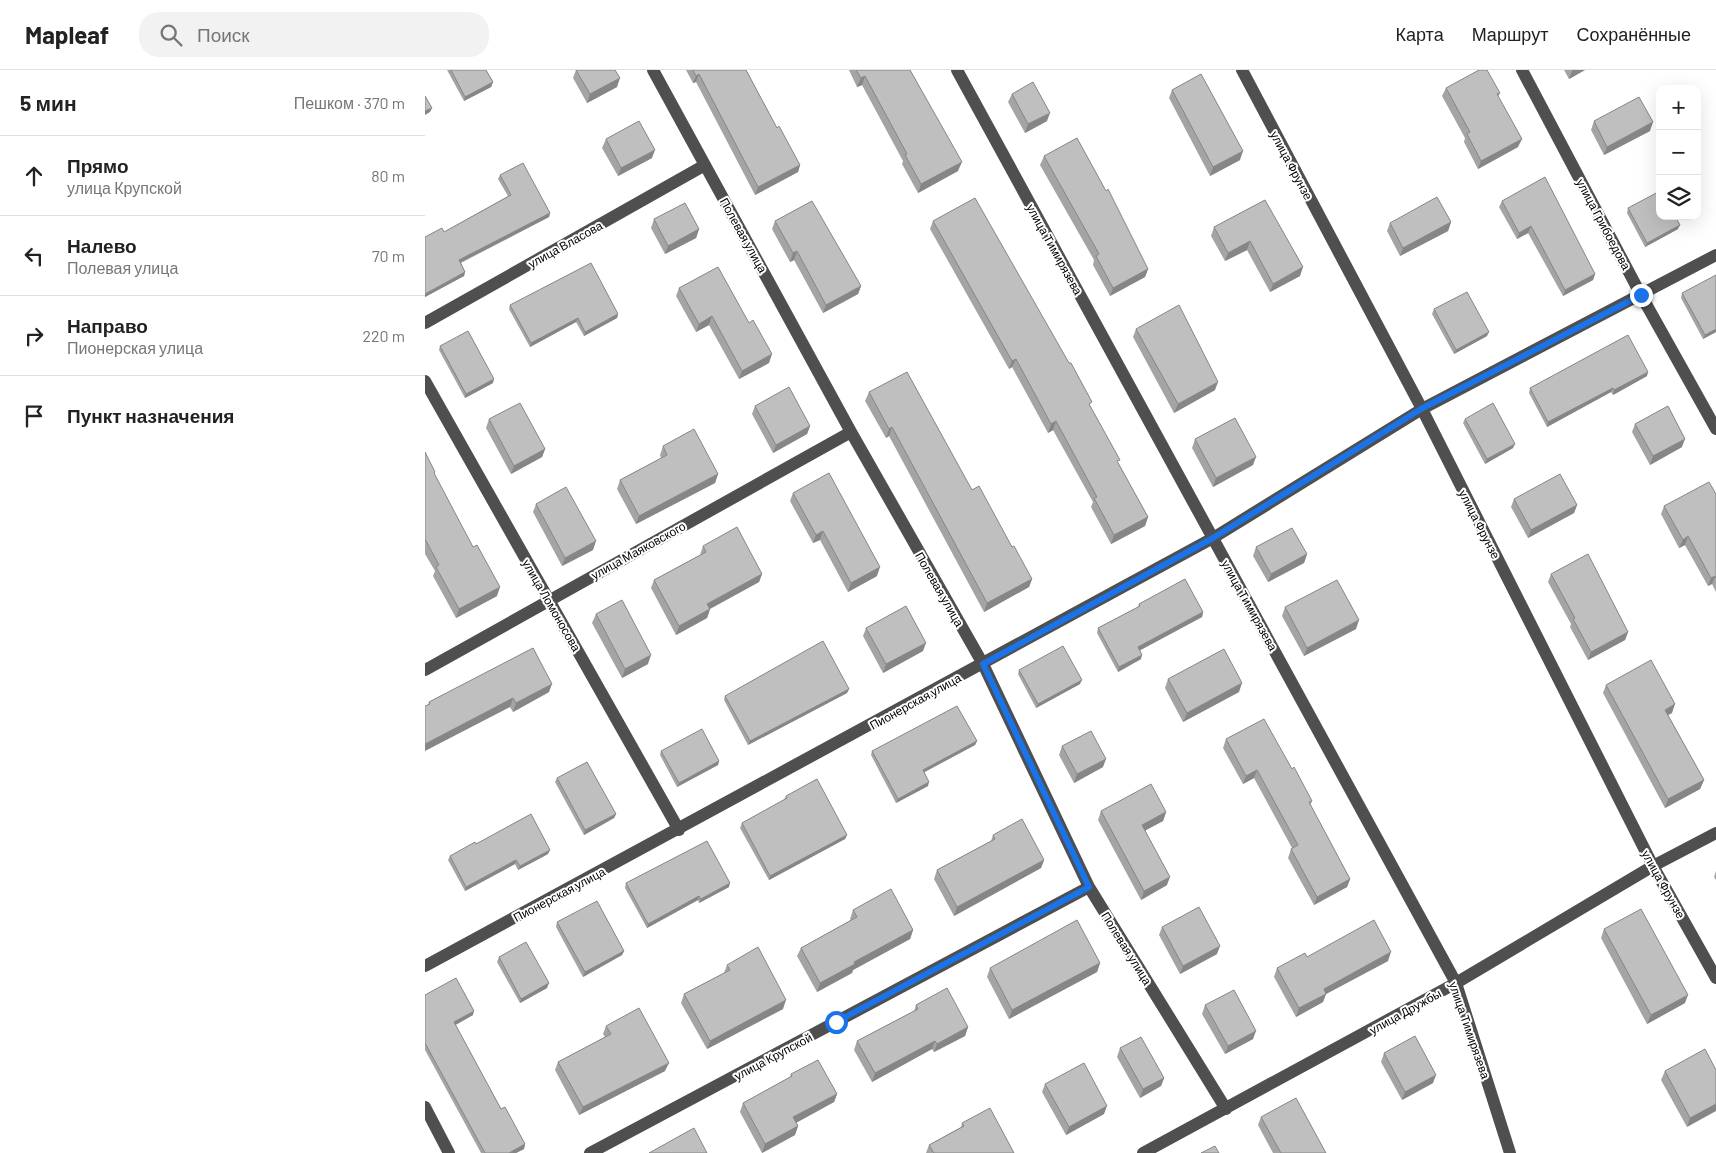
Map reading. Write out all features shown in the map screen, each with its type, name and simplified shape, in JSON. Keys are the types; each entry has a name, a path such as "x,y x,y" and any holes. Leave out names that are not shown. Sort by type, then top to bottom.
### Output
{"street":[{"name":"Полевая улица","path":"653,70 851,432 983,664 1089,887 1226,1109"},
{"name":"улица Тимирязева","path":"957,70 1456,983 1510,1153"},
{"name":"улица Фрунзе","path":"1242,70 1421,409 1653,866 1716,978"},
{"name":"улица Грибоедова","path":"1522,70 1641,295 1716,429"},
{"name":"улица Власова","path":"425,323 705,165"},
{"name":"Пионерская улица","path":"425,966 679,830 1213,538 1421,409 1716,255"},
{"name":"улица Ломоносова","path":"425,381 679,830"},
{"name":"улица Маяковского","path":"425,670 851,432"},
{"name":"улица Дружбы","path":"1143,1153 1456,983 1653,866 1716,833"},
{"name":"улица Крупской","path":"590,1153 1089,887"},
{"path":"425,1107 449,1153"}],"building":[{"path":"451,70 486,70 493,82 465,97"},
{"path":"576,70 615,70 620,78 590,94"},
{"path":"693,70 746,70 777,128 779,126 800,165 758,187 699,74 696,76"},
{"path":"856,70 910,70 962,162 921,184 865,76 861,78"},
{"path":"1479,70 1487,70 1500,93 1497,94 1522,139 1481,161 1467,134 1470,132 1446,88"},
{"path":"1201,74 1243,151 1213,167 1172,90"},
{"path":"1033,82 1050,113 1028,124 1012,94"},
{"path":"425,96 432,108 425,111"},
{"path":"1639,97 1653,122 1607,147 1594,121"},
{"path":"639,121 655,150 621,168 606,139"},
{"path":"1077,138 1106,191 1108,189 1148,269 1113,288 1096,256 1099,254 1044,156"},
{"path":"523,163 550,213 459,260 465,272 425,294 425,237 442,228 444,232 511,195 500,175"},
{"path":"1545,177 1595,274 1565,290 1531,226 1519,233 1502,201"},
{"path":"1656,193 1656,220 1677,220 1680,225 1647,243 1628,208"},
{"path":"1437,197 1451,222 1403,248 1390,223"},
{"path":"975,198 1069,363 1071,363 1092,402 1089,404 1120,460 1117,461 1148,517 1114,535 1094,498 1097,497 1056,421 1051,424 1016,359 1012,361 933,221"},
{"path":"1265,200 1303,267 1273,284 1250,241 1228,253 1214,227"},
{"path":"812,201 861,286 826,305 797,251 793,253 775,221"},
{"path":"685,203 699,229 668,246 654,219"},
{"path":"591,263 618,314 585,332 578,318 531,343 510,305"},
{"path":"718,267 749,323 753,320 772,354 742,371 712,316 699,324 679,288"},
{"path":"1716,275 1716,329 1705,335 1682,293"},
{"path":"1467,292 1489,332 1456,350 1434,309"},
{"path":"1179,305 1218,382 1178,404 1136,329"},
{"path":"468,331 494,379 466,394 440,346"},
{"path":"1628,335 1648,372 1548,422 1530,388"},
{"path":"907,372 972,490 979,486 1012,547 1014,546 1032,579 987,603 892,427 889,429 869,392"},
{"path":"789,387 810,426 776,445 755,406"},
{"path":"520,403 545,449 514,466 489,419"},
{"path":"1493,403 1515,444 1487,459 1465,419"},
{"path":"1668,406 1685,439 1653,456 1635,424"},
{"path":"1235,418 1256,457 1216,478 1195,439"},
{"path":"694,429 718,474 639,516 620,480 667,455 663,446"},
{"path":"425,452 473,547 477,545 500,587 459,609 436,567 439,565 425,539"},
{"path":"829,473 880,567 851,583 823,531 816,535 793,493"},
{"path":"1560,474 1577,505 1531,530 1514,499"},
{"path":"1709,482 1716,494 1716,578 1715,576 1711,578 1688,536 1683,540 1664,506"},
{"path":"566,487 596,541 565,558 536,504"},
{"path":"737,527 762,574 707,604 710,609 679,626 654,580 706,552 703,546"},
{"path":"1292,528 1307,554 1271,574 1256,547"},
{"path":"1588,554 1628,632 1591,652 1551,574"},
{"path":"1185,579 1203,612 1138,647 1142,655 1119,667 1098,628"},
{"path":"1337,580 1359,620 1307,648 1285,607"},
{"path":"622,600 651,655 625,669 596,614"},
{"path":"906,606 926,643 886,664 866,628"},
{"path":"823,641 849,689 750,741 725,696"},
{"path":"1063,646 1082,680 1038,704 1019,670"},
{"path":"533,648 552,684 516,703 513,698 425,744 425,706 430,704 429,702"},
{"path":"1224,649 1242,683 1187,713 1168,679"},
{"path":"1651,660 1675,704 1665,710 1704,780 1668,799 1606,685"},
{"path":"957,706 977,741 923,770 929,782 898,799 872,751"},
{"path":"1264,719 1292,769 1294,767 1312,801 1309,802 1350,879 1317,897 1291,849 1298,845 1257,770 1246,776 1226,739"},
{"path":"702,729 719,761 679,783 661,751"},
{"path":"1091,731 1106,759 1077,774 1062,746"},
{"path":"587,762 616,814 585,830 557,778"},
{"path":"817,779 847,835 770,876 742,823"},
{"path":"1151,784 1166,812 1142,825 1170,877 1144,891 1101,811"},
{"path":"531,814 550,850 520,866 516,860 466,887 450,856"},
{"path":"1022,819 1044,860 957,907 937,870 995,839 993,835"},
{"path":"707,841 730,883 701,899 699,896 648,924 626,883"},
{"path":"891,889 913,930 820,983 801,948 857,917 853,910"},
{"path":"597,901 624,951 585,972 557,922"},
{"path":"1199,907 1220,946 1183,966 1162,927"},
{"path":"1641,909 1688,995 1651,1015 1604,929"},
{"path":"1077,920 1100,963 1012,1010 990,968"},
{"path":"1374,920 1391,952 1324,989 1326,994 1299,1008 1277,968 1305,953 1307,957"},
{"path":"526,942 549,983 521,999 499,957"},
{"path":"758,947 786,1000 710,1041 684,994 730,970 727,965"},
{"path":"456,978 474,1011 454,1022 501,1109 505,1107 525,1144 509,1153 485,1153 425,1043 425,995"},
{"path":"947,988 968,1027 937,1044 935,1041 875,1073 857,1041 918,1009 916,1005"},
{"path":"1234,990 1256,1031 1228,1046 1205,1005"},
{"path":"639,1008 669,1063 583,1107 558,1062 611,1034 606,1026"},
{"path":"1415,1036 1436,1075 1405,1092 1384,1053"},
{"path":"1141,1037 1164,1078 1143,1089 1120,1048"},
{"path":"1705,1049 1716,1070 1716,1104 1690,1118 1665,1071"},
{"path":"818,1060 837,1094 793,1117 798,1126 765,1144 743,1103"},
{"path":"1084,1063 1107,1106 1069,1127 1045,1084"},
{"path":"1296,1098 1326,1153 1281,1153 1261,1117"},
{"path":"990,1108 1014,1153 934,1153 929,1145 964,1126 962,1123"},
{"path":"694,1128 707,1153 649,1153"},
{"path":"1215,1146 1219,1153 1201,1153"}],"route":[{"path":"836,1022 1089,887 983,664 1213,538 1421,409 1641,295"}]}
